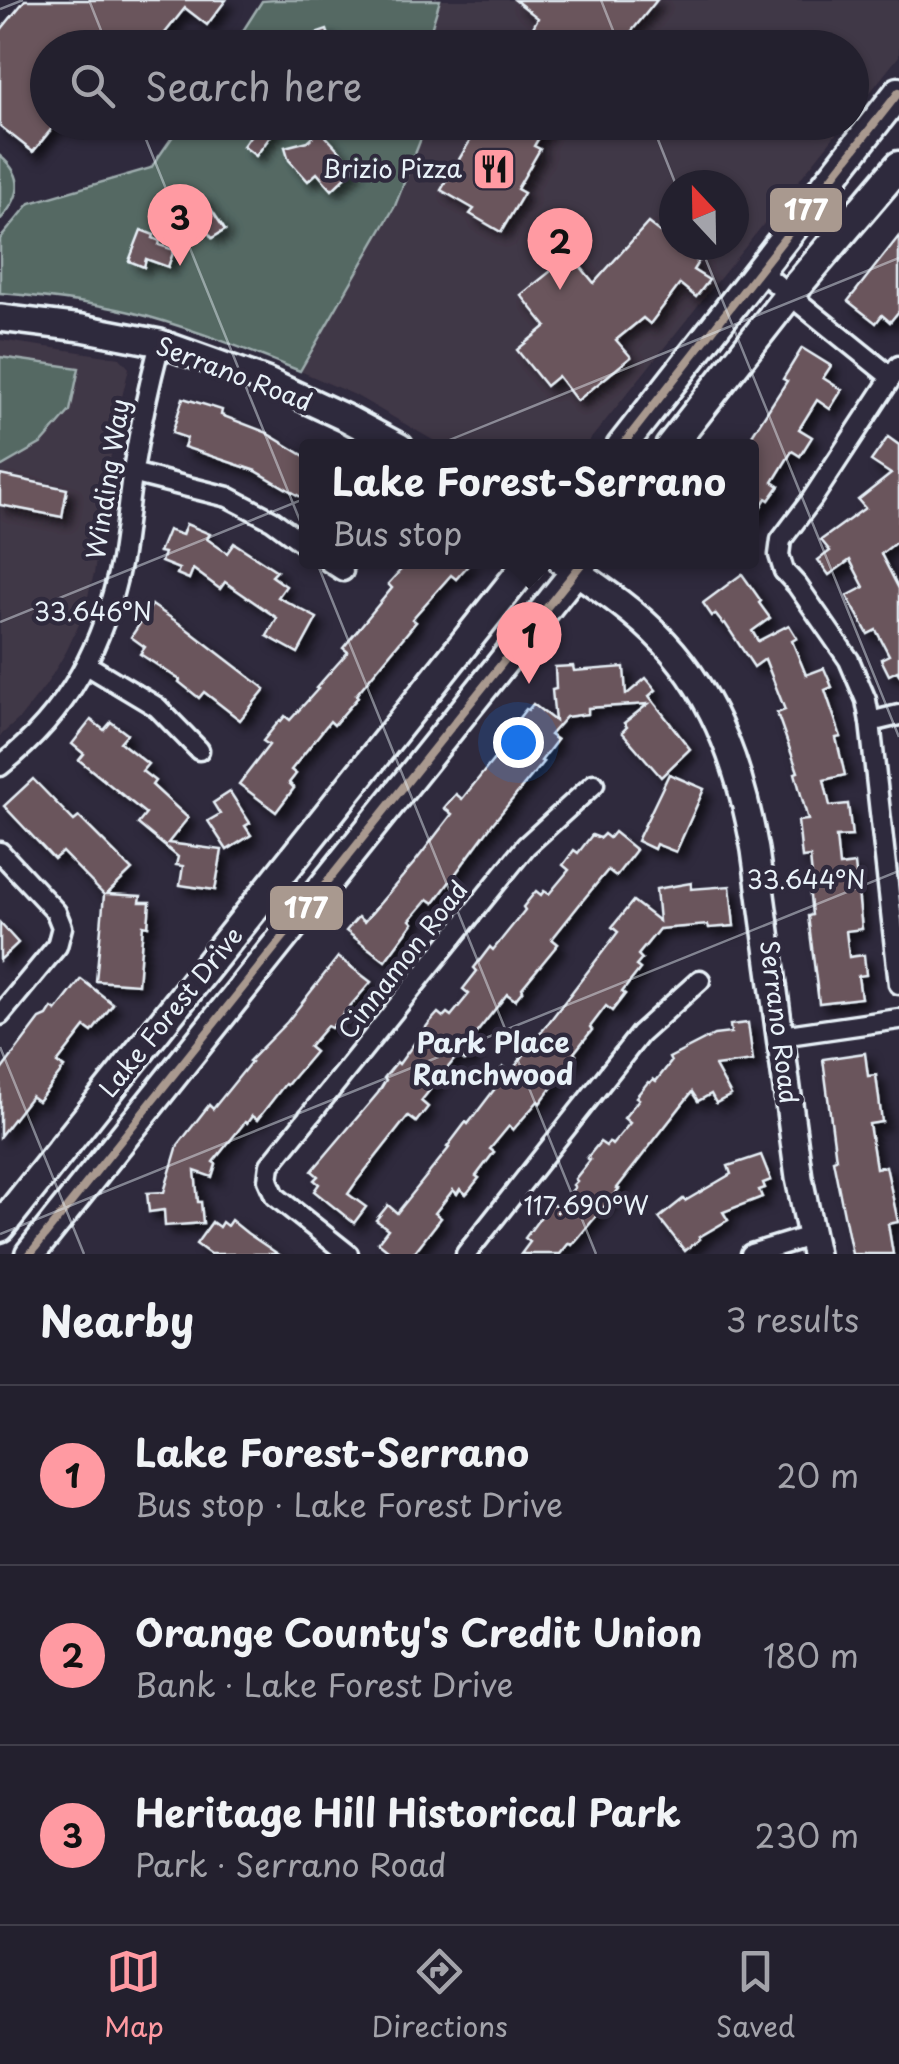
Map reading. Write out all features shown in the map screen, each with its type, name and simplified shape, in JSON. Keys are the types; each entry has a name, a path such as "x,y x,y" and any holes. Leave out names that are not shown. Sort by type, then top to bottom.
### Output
{"main road":[{"path":"869,131 899,92"},
{"path":"628,439 862,140"},
{"path":"676,439 899,166"},
{"name":"Lake Forest Drive","path":"0,1227 523,569"},
{"name":"Lake Forest Drive","path":"30,1254 571,569"}],"street":[{"path":"760,271 895,372 781,540 779,555 784,571 849,660 866,700 896,908 899,984"},
{"name":"Serrano Road","path":"0,318 160,343 266,381 387,439"},
{"name":"Winding Way","path":"0,766 57,710 87,664 105,623 121,559 132,473 160,343"},
{"path":"132,473 228,498 272,520 299,540"},
{"name":"Serrano Road","path":"579,569 663,641 695,683 738,770 748,810 799,1178 812,1245"},
{"path":"87,664 157,707 199,750"},
{"path":"870,722 899,715"},
{"name":"Cinnamon Road","path":"348,1254 275,1196 268,1180 270,1165 526,846 594,784"},
{"path":"0,852 56,912 62,927 56,946 0,1015"},
{"path":"466,1254 640,1034 700,980"},
{"path":"781,1036 899,1019"},
{"path":"751,1254 812,1245"}],"shaded area":[{"path":"440,0 899,0 899,56 869,94 869,30 431,30"},
{"path":"420,140 831,140 749,242 749,170 659,170 659,260 735,260 591,439 431,439 355,395 300,371 395,206"},
{"path":"0,340 120,358 129,368 115,426 94,574 82,618 46,685 0,736"}],"green space":[{"path":"440,0 431,30 243,30 262,1"},
{"path":"170,140 420,140 395,206 300,371 146,316 73,301 0,293 0,239 30,203 151,168"},
{"path":"0,156 14,172 18,187 13,203 0,220"},
{"path":"0,357 79,368 70,411 42,443 2,466 0,466"}],"building":[{"path":"25,0 226,0 207,25 185,8 167,30 30,30 30,140 43,140 33,152 0,126 0,31"},
{"path":"515,0 657,0 633,30 532,30 538,18"},
{"path":"247,140 268,140 256,156 243,146"},
{"path":"329,140 355,168 332,190 317,173 308,181 289,160 285,147"},
{"path":"470,140 538,140 534,146 540,149 517,189 524,193 501,232 470,214 474,209 441,190"},
{"path":"203,197 225,230 212,238 189,205"},
{"path":"648,223 659,232 659,260 695,260 693,270 709,280 696,297 680,284 650,324 643,318 616,340 631,357 577,401 558,376 546,386 517,350 546,326 521,295 571,255 594,283"},
{"path":"141,230 154,235 159,245 174,250 168,267 146,259 144,267 129,261"},
{"path":"899,236 899,311 890,322 882,315 876,323 848,301"},
{"path":"802,348 831,366 823,378 842,390 830,409 817,400 799,429 812,437 800,456 792,451 773,482 779,486 759,510 759,439 750,439 787,381 783,379"},
{"path":"183,398 222,410 221,415 268,433 299,453 299,496 256,471 184,447 187,438 172,433"},
{"path":"888,437 899,445 899,540 881,554 899,589 899,674 897,671 889,675 881,659 889,655 876,630 868,634 847,596 864,587 850,560 829,575 818,560 830,551 821,540 865,508 858,500 891,474 871,461"},
{"path":"0,475 67,489 62,517 0,505"},
{"path":"186,524 210,534 207,539 227,553 234,543 277,571 272,576 286,586 278,597 317,618 298,653 267,636 277,618 225,582 220,589 193,569 189,579 177,574 179,569 161,562 164,553 159,552 168,530 182,535"},
{"path":"402,569 465,569 456,579 451,575 412,619 416,622 358,697 334,725 330,721 291,770 296,774 289,783 294,788 276,812 239,784 269,745 263,741 280,720 285,716 290,720 348,652 343,648 392,588 388,584"},
{"path":"742,574 770,618 752,631 758,641 789,625 797,638 792,641 806,675 824,668 832,687 825,690 841,737 836,738 845,775 824,780 830,806 848,804 852,836 836,837 839,866 855,864 862,929 846,931 849,957 864,955 866,975 858,976 861,998 819,1003 808,916 812,915 809,887 813,886 810,857 802,858 798,821 808,820 795,773 798,772 777,713 785,710 765,659 754,667 725,623 715,614 712,616 703,603"},
{"path":"152,605 265,689 240,720 204,692 199,698 180,680 140,654 145,647 131,637"},
{"path":"573,666 574,671 624,667 626,695 646,678 656,690 649,696 690,749 661,777 622,732 627,727 624,723 648,704 588,708 588,714 566,717 550,735 557,740 543,762 434,903 428,899 410,920 413,923 385,961 346,931 358,917 364,922 415,862 452,814 444,808 456,794 462,799 515,733 510,729 526,709 533,704 555,721 555,667"},
{"path":"91,720 104,730 111,722 127,734 120,742 148,764 142,771 155,781 152,785 188,818 168,843 222,850 215,890 180,885 183,866 176,865 178,857 138,824 146,814 79,760 84,754 72,744"},
{"path":"669,774 704,789 676,852 656,844 654,849 637,841"},
{"path":"33,779 74,821 79,817 132,870 107,894 141,896 140,902 150,902 148,926 143,925 138,984 96,981 104,895 62,852 54,859 4,806"},
{"path":"230,792 250,823 245,826 251,835 227,850 208,821 220,814 213,803"},
{"path":"614,832 636,850 616,876 608,870 552,939 558,944 515,1000 507,994 467,1045 474,1051 465,1061 458,1055 421,1101 428,1107 416,1122 408,1116 357,1181 348,1194 366,1207 354,1223 314,1191 319,1184 312,1171 378,1093 384,1078 429,1023 438,1013 451,1016 469,994 463,989 477,971 474,968 490,947 493,950 536,891 549,894 569,870 563,865 592,835 600,838 604,834 609,838"},
{"path":"691,883 691,889 730,886 734,926 659,929 638,955 642,959 636,966 640,969 622,992 625,994 612,1011 606,1006 540,1103 513,1130 509,1126 490,1149 494,1152 468,1192 460,1189 457,1194 453,1190 435,1213 441,1218 413,1254 393,1254 378,1242 388,1229 376,1220 388,1205 397,1213 497,1086 491,1081 503,1067 510,1073 618,932 612,927 633,901 659,921 656,889"},
{"path":"0,923 18,943 0,960"},
{"path":"338,957 371,982 309,1047 315,1052 257,1120 252,1116 245,1122 213,1162 216,1164 212,1177 195,1171 203,1223 165,1226 164,1210 149,1212 147,1193 164,1192 178,1145 209,1105 213,1109"},
{"path":"81,979 113,1004 92,1032 85,1027 57,1063 64,1068 38,1101 31,1096 0,1136 0,1072 40,1019 52,1008 56,1011"},
{"path":"748,1023 753,1061 715,1066 731,1095 716,1103 711,1094 698,1101 692,1092 572,1245 569,1243 560,1254 521,1254 530,1242 525,1238 551,1203 557,1208 575,1187 575,1179 600,1142 612,1145 630,1123 624,1118 639,1099 636,1097 648,1082 656,1081 671,1062 669,1058 714,1035 731,1033 730,1025"},
{"path":"865,1053 868,1076 876,1075 882,1122 869,1124 876,1168 886,1166 898,1222 888,1224 893,1254 852,1254 833,1160 836,1159 823,1059"},
{"path":"761,1155 771,1180 759,1190 762,1197 723,1212 728,1220 699,1237 685,1251 659,1218 683,1199 731,1174 728,1166"},
{"path":"231,1220 278,1254 210,1254 196,1244 212,1222 219,1227 222,1222 227,1226"}],"transit line":[{"name":"177","path":"869,130 899,92"},
{"name":"177","path":"627,439 861,140"},
{"name":"177","path":"30,1254 577,569"}],"place":[{"name":"Brizio Pizza","path":"494,169"},
{"name":"Heritage Hill Historical Park","path":"180,266"},
{"name":"Orange County's Credit Union","path":"560,290"},
{"name":"Lake Forest-Serrano","path":"529,684"}],"district":[{"name":"Park Place Ranchwood","path":"493,1059"}]}
